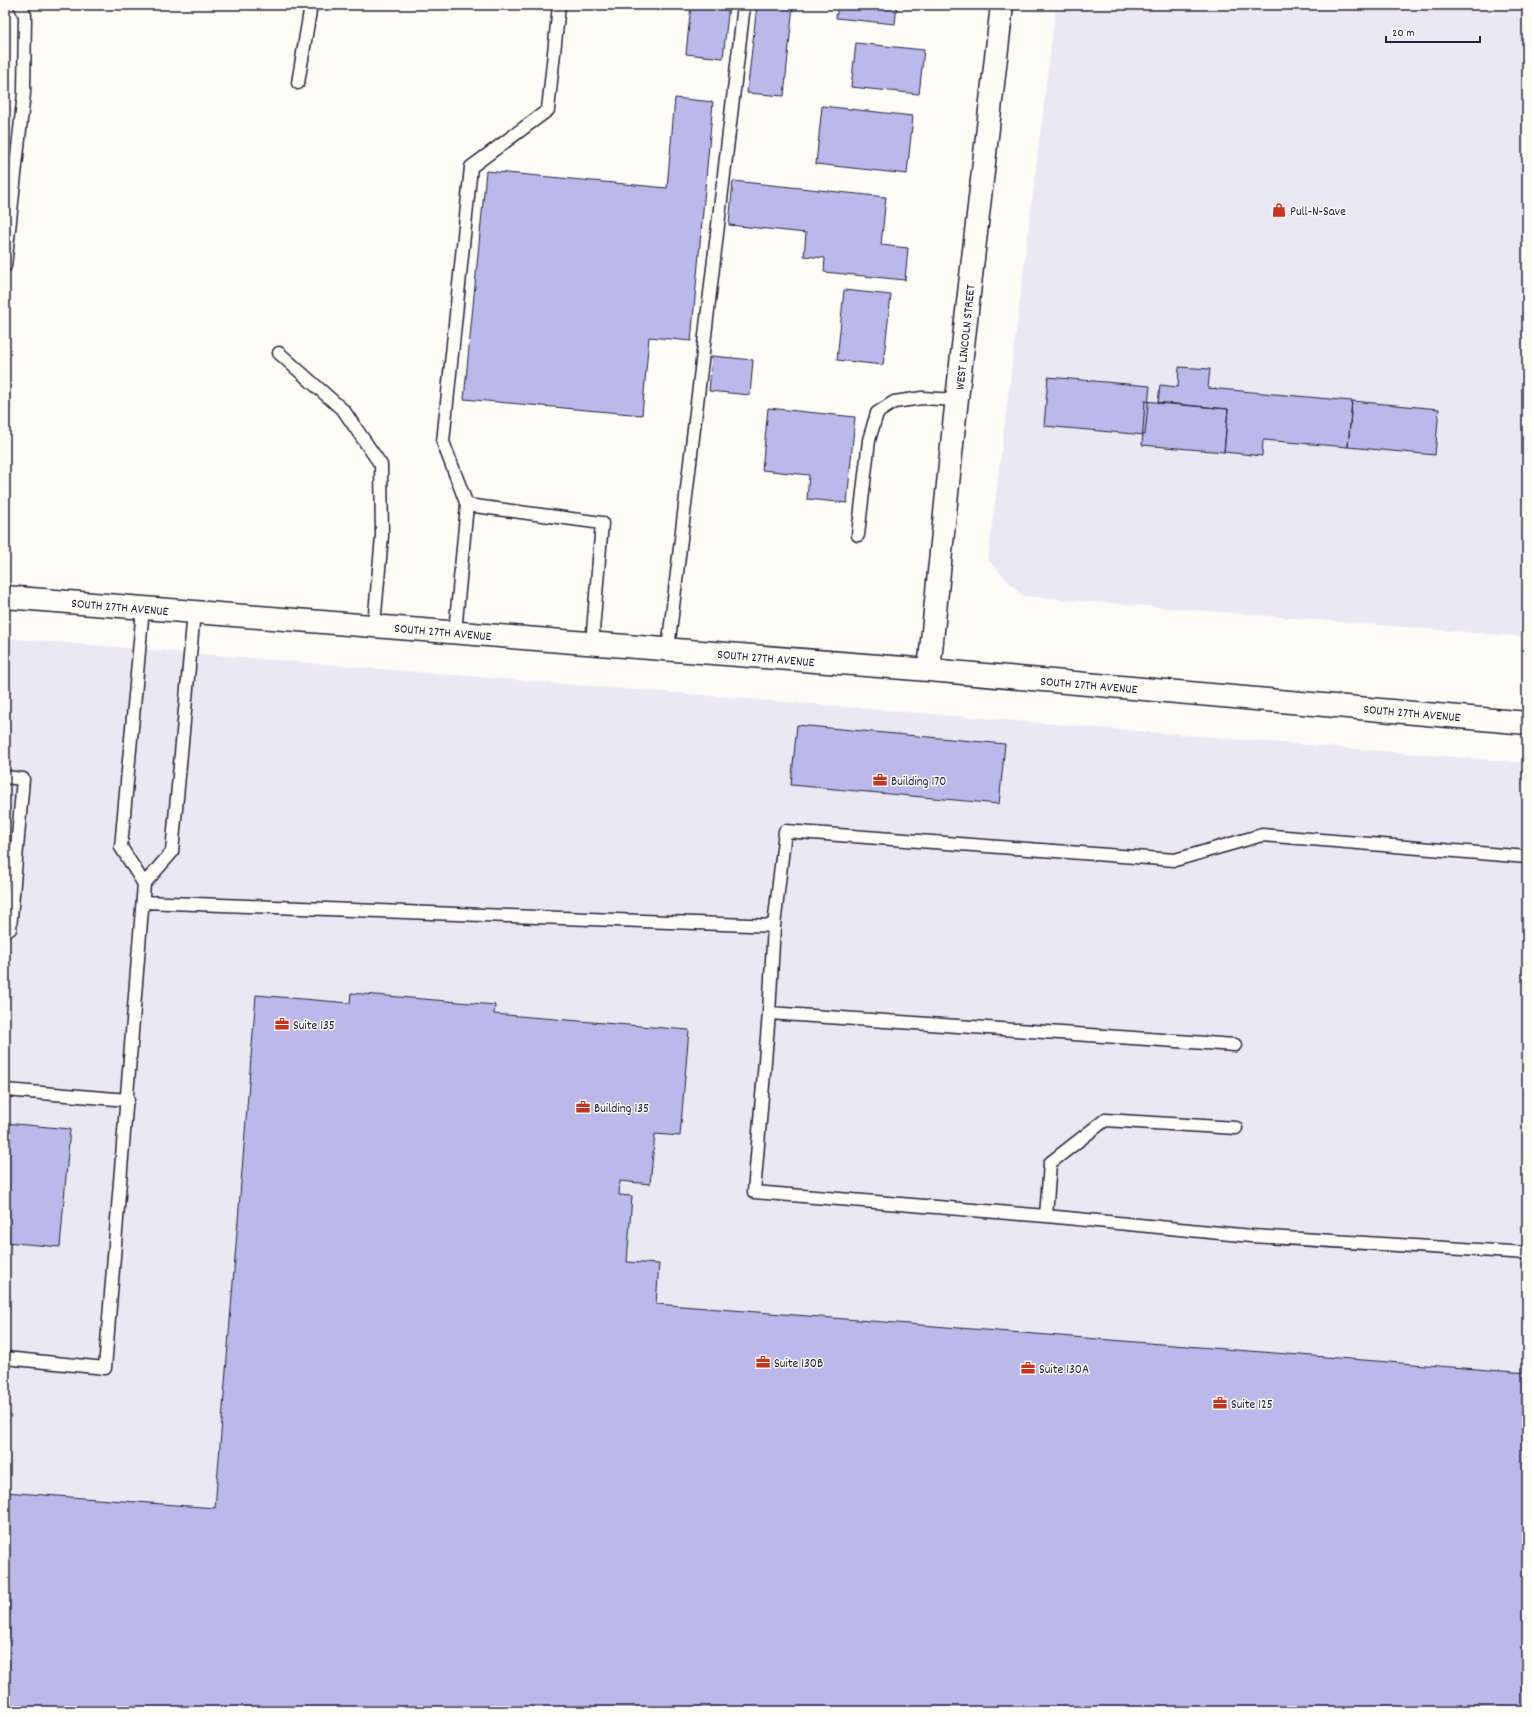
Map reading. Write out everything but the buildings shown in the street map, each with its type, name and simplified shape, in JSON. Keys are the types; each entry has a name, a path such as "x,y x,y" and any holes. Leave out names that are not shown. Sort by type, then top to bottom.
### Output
{"main road":[{"name":"WEST LINCOLN STREET","path":"929,670 957,400 1002,5"},
{"name":"SOUTH 27TH AVENUE","path":"5,597 929,670 1527,722"}],"lane":[{"path":"5,266 24,93 25,15 20,5"},
{"path":"298,83 311,5"},
{"path":"455,632 467,505 443,442 471,167 548,110 559,5"},
{"path":"668,649 744,5"},
{"path":"279,353 344,411 381,464 382,536 374,625"},
{"path":"858,535 870,440 876,413 894,402 922,398 957,400"},
{"path":"467,505 602,523 592,643"},
{"path":"5,1358 106,1368 144,884 121,847 143,608"},
{"path":"144,884 172,852 194,612"},
{"path":"5,777 23,779 10,929 5,928"},
{"path":"1527,857 1262,834 1174,860 785,831 774,926 769,1013 754,1192 1046,1216 1251,1236 1527,1253"},
{"path":"143,902 774,926"},
{"path":"769,1013 1235,1045"},
{"path":"5,1090 128,1100"},
{"path":"1046,1216 1050,1162 1105,1120 1236,1128"}],"shaded area":[{"name":"Pull-N-Save","path":"1056,5 1527,5 1527,637 1023,596 988,560"},
{"path":"5,638 1527,763 1527,1711 5,1711"}],"place":[{"name":"Pull-N-Save","path":"1279,210"},
{"name":"Building 170","path":"880,780"},
{"name":"Suite 135","path":"282,1024"},
{"name":"Building 135","path":"583,1107"},
{"name":"Suite 130B","path":"763,1362"},
{"name":"Suite 130A","path":"1028,1368"},
{"name":"Suite 125","path":"1220,1403"}]}
